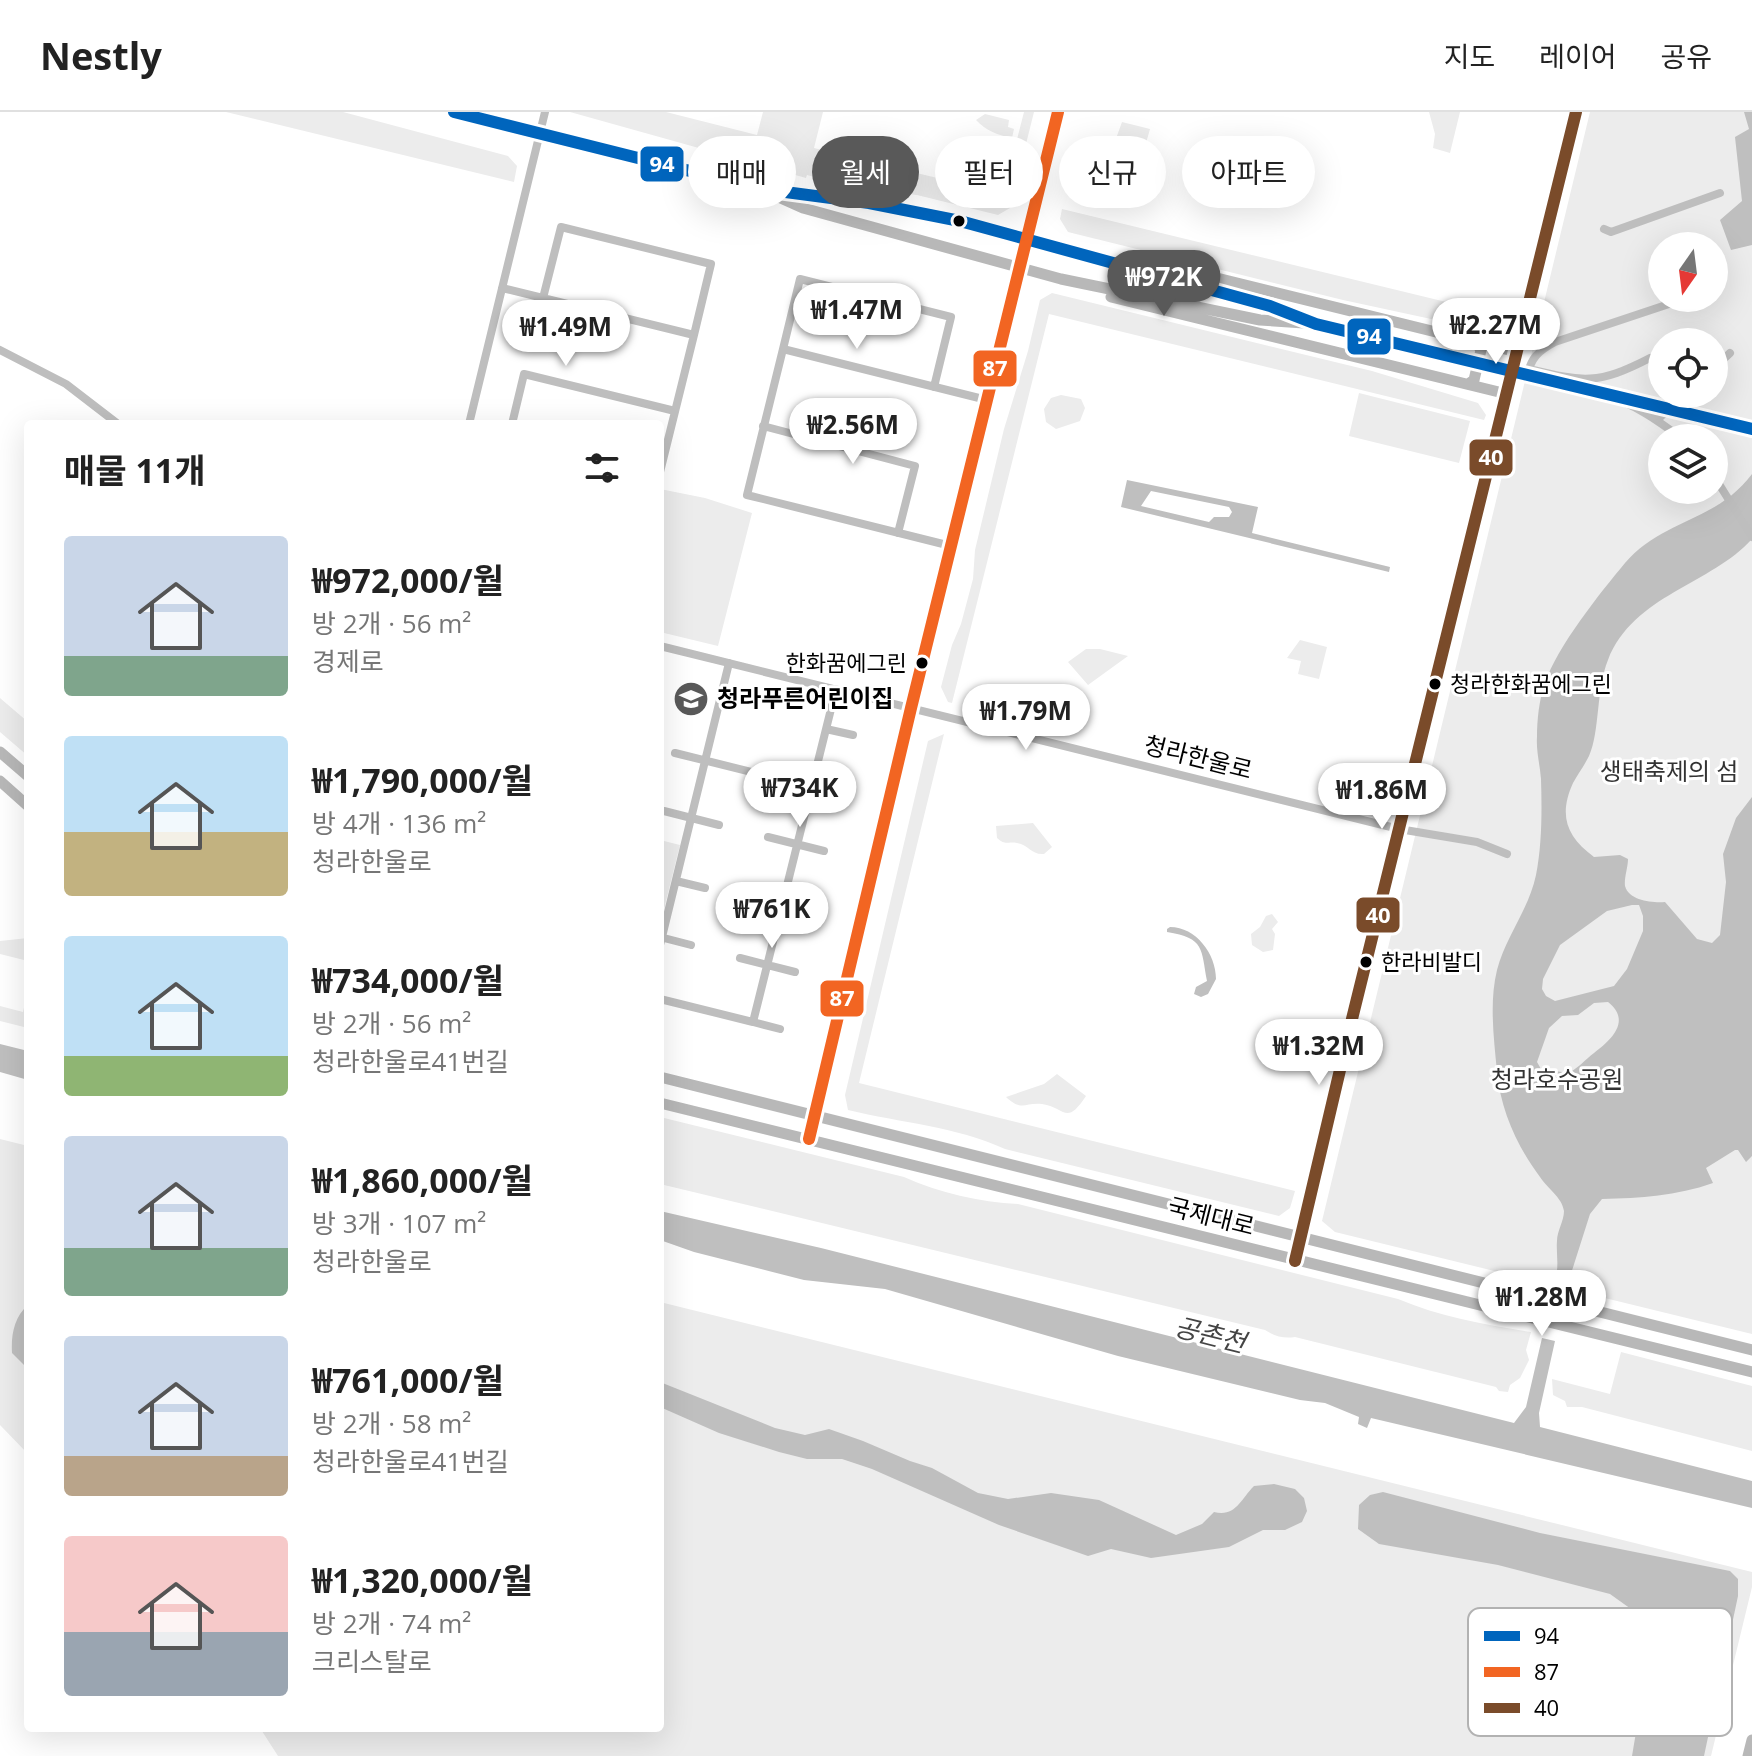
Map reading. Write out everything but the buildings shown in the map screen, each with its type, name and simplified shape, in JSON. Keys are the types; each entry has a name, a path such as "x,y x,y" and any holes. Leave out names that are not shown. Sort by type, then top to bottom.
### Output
{"main road":[{"path":"454,112 688,170"},
{"path":"796,194 918,211 1270,306 1316,324 1459,357"},
{"path":"796,205 1061,279 1260,320 1316,324"},
{"path":"1091,258 1156,263 1517,352"},
{"path":"1061,279 1105,295 1507,394"},
{"path":"1468,384 1474,380 1481,350 1476,342"},
{"path":"0,752 24,773"},
{"path":"0,781 24,802"},
{"name":"국제대로","path":"664,1078 1752,1350"},
{"name":"국제대로","path":"664,1104 1752,1372"},
{"path":"1748,1756 1752,1740"}],"street":[{"path":"470,420 545,112"},
{"path":"809,1139 911,708 1058,112"},
{"path":"1295,1261 1576,112"},
{"path":"1604,229 1611,232 1720,193"},
{"path":"543,298 561,227 711,264 664,456"},
{"path":"934,387 951,317 800,279 747,495 951,546"},
{"path":"502,288 694,335"},
{"path":"1528,372 1530,361 1539,350 1648,311"},
{"path":"783,349 987,400"},
{"path":"0,350 66,384 113,420"},
{"path":"1528,372 1585,380 1615,374 1648,359"},
{"path":"1513,368 1637,407 1662,424"},
{"path":"513,420 524,374 675,411"},
{"path":"1657,420 1670,408"},
{"path":"763,426 915,466 898,533"},
{"path":"1728,498 1752,537"},
{"name":"청라한울로","path":"664,647 1399,829 1477,842 1507,854"},
{"path":"664,928 729,663"},
{"path":"753,1022 836,689"},
{"path":"826,729 853,735"},
{"path":"675,753 840,794"},
{"path":"664,811 719,825"},
{"path":"768,837 824,851"},
{"path":"676,881 705,888"},
{"path":"753,900 809,914"},
{"path":"664,940 691,945"},
{"path":"740,958 795,972"},
{"path":"664,1000 780,1029"}],"green space":[{"path":"226,112 343,112 508,156 517,166 514,182"},
{"path":"570,112 666,112 757,135 763,112 823,112 817,136 812,136 812,176 807,175 806,178 796,175 796,136 688,136 688,145"},
{"path":"1024,112 1034,112 1028,136 1018,136"},
{"path":"1429,112 1460,112 1450,153 1433,148 1435,134"},
{"name":"청라호수공원","path":"1590,112 1752,112 1752,1334 1335,1232 1322,1221"},
{"path":"985,114 1009,120 1008,127 1014,129 1012,136 992,132 976,120"},
{"path":"1122,122 1150,129 1148,136 1117,136"},
{"path":"919,174 935,177 935,199 919,195"},
{"path":"970,208 1010,208 998,215"},
{"path":"1062,209 1508,317 1506,327 1496,333 1343,300 1068,232 1060,219"},
{"path":"1052,293 1372,371 1478,403 1486,415 1484,420 1049,314 952,703 948,702 941,687 973,579 975,550 1004,429 1040,300"},
{"path":"1359,393 1470,421 1459,463 1349,436"},
{"path":"1061,395 1081,399 1085,408 1080,421 1056,429 1046,422 1044,409 1051,398"},
{"path":"664,490 705,498 752,513 718,646 664,633"},
{"path":"1300,640 1327,647 1319,679 1298,674 1301,661 1287,658"},
{"path":"1086,649 1128,656 1088,685 1068,662"},
{"path":"0,698 24,719 24,753 0,732"},
{"path":"944,734 859,1083 1295,1191 1290,1208 1279,1216 1005,1149 947,1130 848,1110 845,1095 928,741"},
{"path":"1033,823 1052,847 1044,854 997,838 996,826"},
{"path":"664,841 680,845 664,909"},
{"path":"1272,914 1278,922 1272,929 1275,934 1273,950 1263,952 1252,945 1251,934 1260,927 1266,916"},
{"path":"24,938 24,960 0,954 0,941"},
{"path":"0,1006 23,1012 24,1008 24,1027 0,1021"},
{"path":"1057,1074 1086,1096 1070,1113 1042,1104 1020,1105 1006,1097 1044,1084"},
{"path":"664,1118 904,1177 960,1196 1018,1204 1398,1299 1447,1316 1531,1332 1526,1350 1529,1360 1508,1392 664,1185"},
{"path":"0,1139 24,1145 24,1450 0,1425"},
{"path":"664,1303 1752,1572 1752,1587 1732,1669 1732,1608 1468,1608 1468,1736 1716,1736 1711,1756 278,1756 263,1732 664,1732"},
{"path":"1621,1352 1752,1386 1752,1451 1582,1407 1567,1407 1565,1401 1553,1395 1552,1379 1610,1394"}],"shaded area":[{"path":"1744,112 1752,112 1752,245 1731,250 1728,232 1724,232 1720,220 1742,201 1735,137 1749,129"},
{"path":"1752,474 1752,539 1716,568 1654,605 1635,620 1620,638 1604,671 1595,735 1587,760 1568,795 1566,816 1577,842 1594,857 1620,855 1628,859 1625,886 1631,895 1648,901 1665,902 1697,939 1712,943 1720,935 1726,882 1723,854 1736,818 1752,797 1752,1156 1746,1162 1735,1150 1706,1168 1713,1183 1686,1191 1602,1199 1590,1214 1569,1280 1556,1276 1557,1237 1564,1215 1563,1206 1524,1153 1511,1128 1499,1086 1493,1021 1497,970 1533,887 1538,864 1541,779 1537,742 1541,696 1551,669 1569,637 1625,563 1656,537 1719,504 1728,504 1728,498","holes":["1639,905 1643,931 1627,969 1614,986 1555,1001 1546,996 1542,989 1543,979 1560,945 1607,911","1608,1002 1615,1009 1619,1023 1616,1030 1579,1066 1569,1073 1541,1069 1537,1062 1549,1028 1562,1016 1578,1015 1594,1003"]},
{"path":"1127,480 1258,507 1252,533 1390,567 1389,572 1121,507","holes":["1151,491 1229,507 1232,512 1229,517 1214,517 1209,522 1141,506"]},
{"path":"1170,927 1196,937 1208,952 1216,979 1208,994 1201,997 1194,994 1196,987 1207,981 1199,947 1188,938 1167,932"},
{"path":"0,1044 24,1050 24,1079 0,1072"},
{"path":"664,1212 821,1248 1514,1423 1526,1407 1542,1338 1555,1341 1539,1413 1540,1427 1752,1481 1752,1508 1371,1418 1367,1428 1358,1424 1359,1417 1325,1403 1300,1400 1118,1356 885,1289 804,1280 664,1241"},
{"path":"23,1310 24,1365 12,1353 13,1333"},
{"path":"664,1384 775,1428 805,1435 829,1429 932,1468 978,1493 1008,1499 1051,1493 1099,1500 1176,1535 1202,1524 1214,1512 1233,1510 1254,1486 1274,1484 1295,1489 1304,1498 1307,1511 1302,1522 1285,1530 1263,1530 1229,1547 1151,1558 1111,1549 1088,1556 999,1525 872,1469 842,1459 807,1459 719,1433 664,1409"},
{"path":"1383,1492 1540,1533 1730,1571 1738,1579 1732,1624 1732,1608 1630,1608 1610,1594 1498,1565 1379,1544 1358,1529 1359,1505 1370,1495"},
{"path":"1635,1736 1708,1736 1704,1756 1632,1756"}],"tunnel":[{"path":"1459,357 1522,373"},
{"path":"1609,394 1752,429"}],"transit line":[{"name":"94","path":"454,112 762,189 869,203 960,221 1270,306 1316,324 1752,429"},
{"name":"87","path":"809,1139 911,708 1058,112"},
{"name":"40","path":"1295,1261 1576,112"}],"place":[{"name":"한화꿈에그린","path":"922,663"},
{"name":"청라한화꿈에그린","path":"1435,684"},
{"name":"청라푸른어린이집","path":"691,699"},
{"name":"한라비발디","path":"1366,962"}],"park label":[{"name":"생태축제의 섬","path":"1669,772"}],"water label":[{"name":"공촌천","path":"1210,1335"}]}
